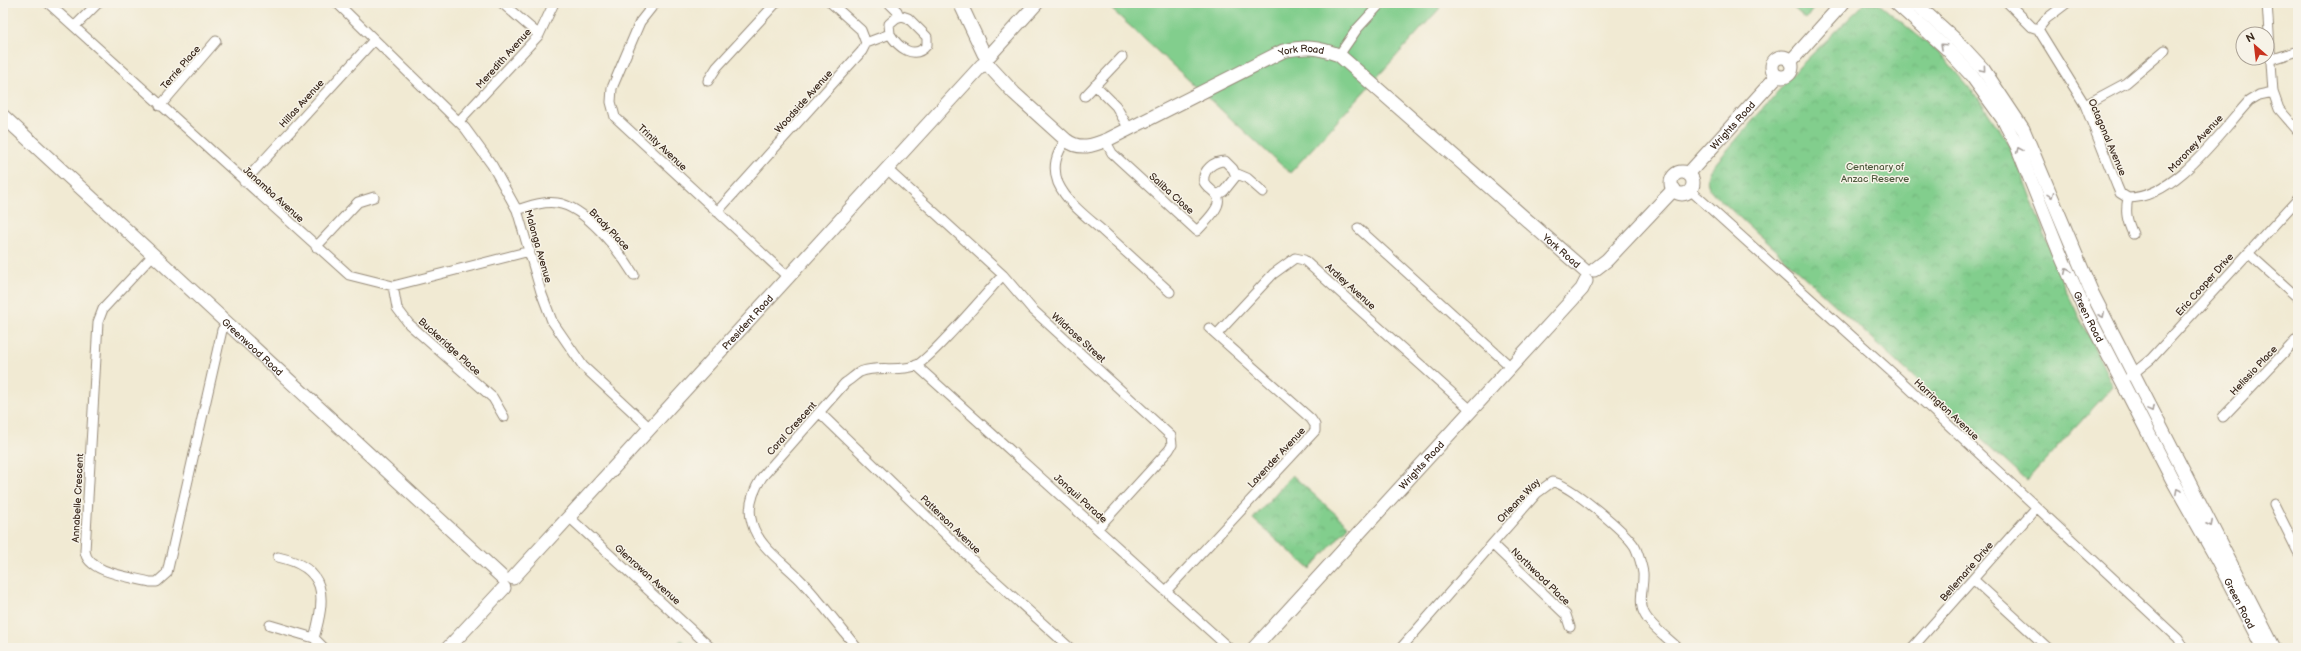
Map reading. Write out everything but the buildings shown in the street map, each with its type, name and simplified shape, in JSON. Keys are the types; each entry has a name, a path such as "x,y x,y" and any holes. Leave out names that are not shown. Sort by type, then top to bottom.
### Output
{"street":[{"name":"Janamba Avenue","path":"48,3 75,26 244,182 349,275 392,286 530,251"},
{"path":"75,26 98,3"},
{"name":"Malonga Avenue","path":"337,3 459,121 492,165 517,210 552,321 583,366 650,428"},
{"path":"502,3 539,35"},
{"name":"Meredith Avenue","path":"459,121 539,35 554,3"},
{"name":"Trinity Avenue","path":"655,3 640,22 615,80 610,94 612,110 619,122 788,278"},
{"path":"708,81 717,67 776,3"},
{"path":"831,3 861,30 865,39 889,31"},
{"path":"890,3 897,11 899,16"},
{"name":"York Road","path":"960,3 986,60 1014,93 1072,145 1084,147 1129,129 1283,52 1304,47 1321,49 1339,55 1588,274"},
{"name":"President Road","path":"448,648 507,581 569,517 1037,3"},
{"path":"1339,55 1357,30 1380,3"},
{"name":"Wrights Road","path":"1688,174 1777,76 1772,68 1775,60 1785,58 1790,62 1843,3"},
{"name":"Green Road","path":"1896,3 1947,49 1972,76 2003,119 2017,146 2073,283 2128,377 2274,648"},
{"name":"Green Road","path":"1915,3 1957,41 1983,69 2023,128 2073,252 2172,479 2217,559 2263,648"},
{"path":"2008,3 2032,27 2038,29 2046,19 2067,3"},
{"path":"2267,3 2268,26"},
{"path":"899,16 908,18 925,34 927,45 923,50 914,54 907,51 889,31 892,20 899,16"},
{"name":"Octagonal Avenue","path":"2038,29 2085,105 2120,193 2128,198"},
{"name":"Woodside Avenue","path":"717,212 862,51 865,39"},
{"name":"Hillas Avenue","path":"244,182 374,40"},
{"name":"Terrie Place","path":"160,106 216,41"},
{"path":"2085,105 2126,83 2165,50"},
{"path":"2275,58 2298,51"},
{"path":"1085,96 1122,57"},
{"path":"2271,66 2273,92 2279,109 2298,131"},
{"path":"1095,85 1116,106 1129,129"},
{"name":"Moroney Avenue","path":"2128,198 2136,198 2165,186 2181,176 2249,101 2259,95 2273,92"},
{"name":"Greenwood Road","path":"3,116 507,581"},
{"path":"1066,140 1057,153 1055,168 1058,183 1066,195 1080,211 1170,292"},
{"name":"Saliba Close","path":"1104,140 1112,153 1197,231 1217,207 1217,196 1235,179 1235,173"},
{"path":"1217,196 1204,182 1206,171 1212,165 1225,161 1235,173 1247,178 1263,192"},
{"name":"Wildrose Street","path":"887,169 1002,275 1032,310 1171,436 1172,445 1169,450 1098,528"},
{"path":"1680,172 1688,174 1693,183 1690,190 1682,193 1674,190 1672,184 1673,176 1680,172"},
{"name":"Wrights Road","path":"1254,648 1582,289 1588,274 1607,260 1674,190"},
{"name":"Harrington Avenue","path":"1690,190 1897,377 2178,639 2184,648"},
{"path":"316,247 358,202 374,197"},
{"path":"2128,198 2125,208 2126,220 2133,234"},
{"name":"Eric Cooper Drive","path":"2128,377 2151,359 2298,199"},
{"name":"Brady Place","path":"517,210 544,203 567,206 581,214 620,252 634,275"},
{"path":"1358,228 1511,367"},
{"path":"2248,253 2298,298"},
{"name":"Annabelle Crescent","path":"154,254 103,309 98,322 85,551 88,561 96,568 150,582 157,582 167,573 222,330 228,322"},
{"name":"Ardley Avenue","path":"1217,334 1282,266 1295,258 1304,260 1471,410"},
{"name":"Coral Crescent","path":"857,648 804,584 760,540 752,523 750,507 758,482 846,383 860,373 872,369 892,370 916,365 934,350 1002,275"},
{"name":"Buckeridge Place","path":"392,286 397,308 409,324 493,398 504,416"},
{"name":"Lavender Avenue","path":"1167,590 1315,431 1315,425 1311,419 1209,328"},
{"name":"Helissio Place","path":"2224,418 2298,338"},
{"name":"Jonquil Parade","path":"916,365 1167,590 1229,648"},
{"name":"Patterson Avenue","path":"820,413 968,556 1070,648"},
{"name":"Orleans Way","path":"1401,648 1537,493 1552,482 1559,482 1572,490 1616,527 1635,547 1643,573 1642,605 1644,614 1678,648"},
{"path":"2274,504 2298,552"},
{"name":"Bellemarie Drive","path":"1912,648 1974,580 2036,508"},
{"name":"Glenrowan Avenue","path":"569,517 711,648"},
{"name":"Northwood Place","path":"1492,544 1566,615 1570,627"},
{"path":"278,557 295,561 311,570 320,589 322,611 314,638"},
{"path":"1974,580 2048,648"},
{"path":"270,624 314,638 324,648"}],"green space":[{"path":"1109,3 1433,3 1440,8 1290,173 1107,5"},
{"path":"1788,3 1817,3 1806,19"},
{"name":"Centenary of Anzac Reserve","path":"1865,3 1878,3 1939,53 1979,99 2013,151 2064,286 2113,386 2027,481 1714,194 1708,186 1707,180 1710,170 1800,66"},
{"path":"1292,475 1349,526 1310,569 1253,519"},
{"path":"681,640 690,648 674,648"}]}
